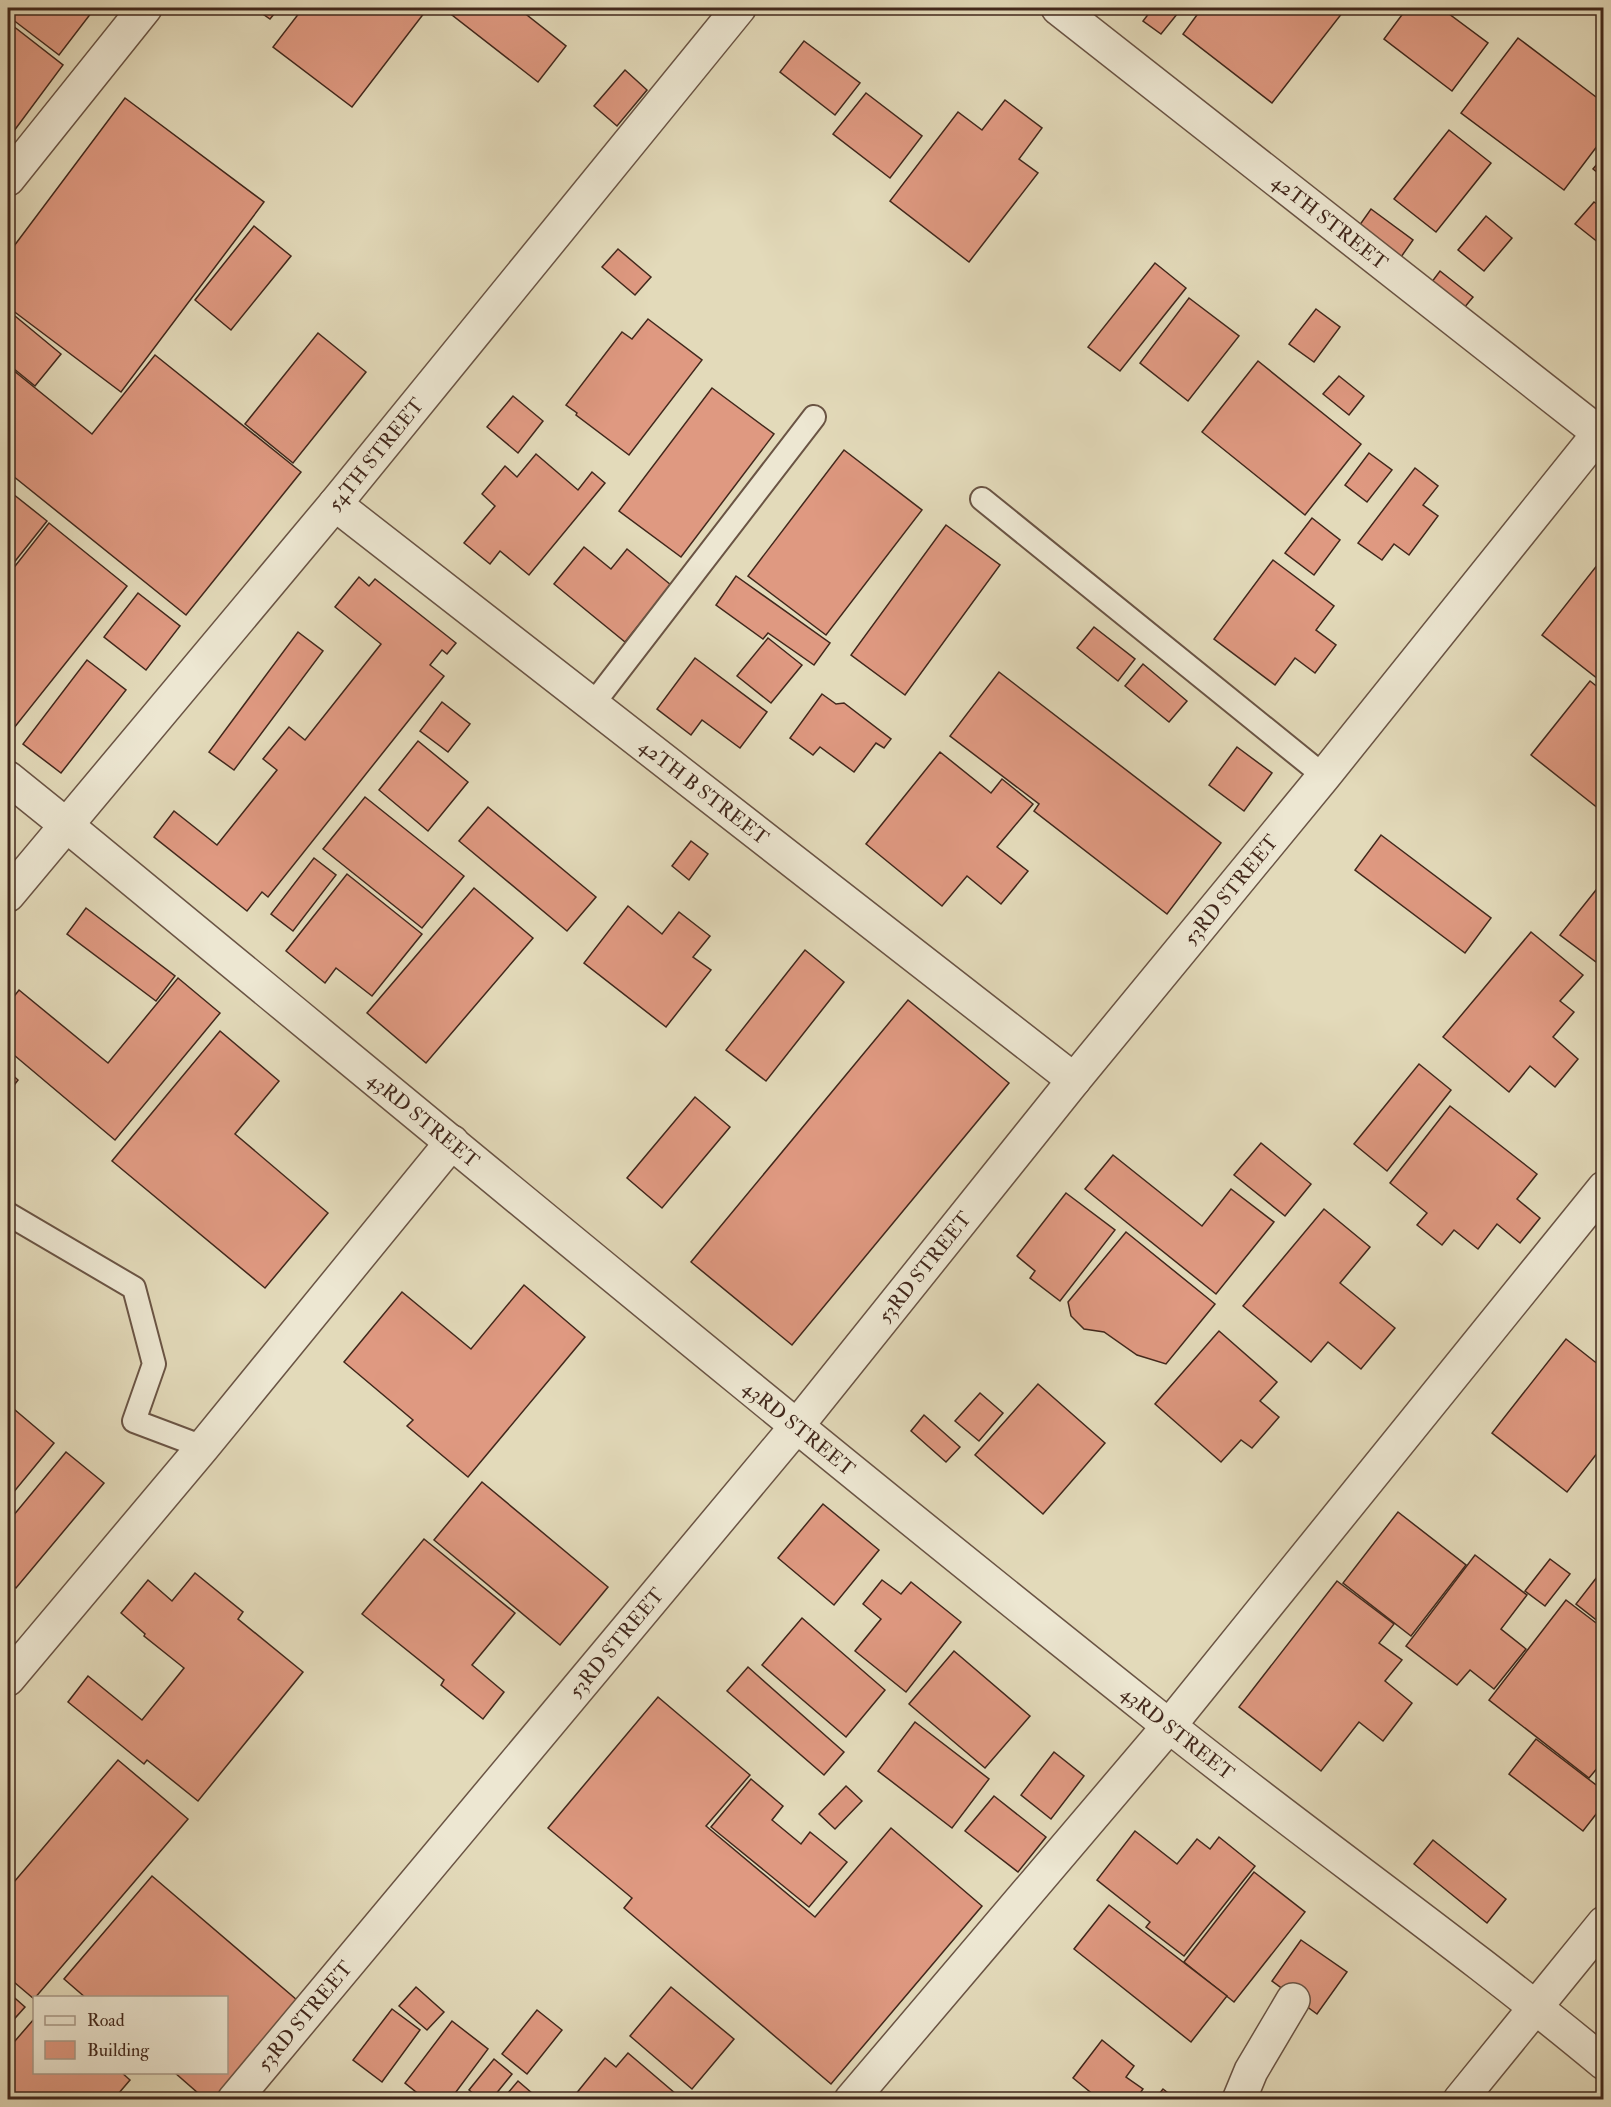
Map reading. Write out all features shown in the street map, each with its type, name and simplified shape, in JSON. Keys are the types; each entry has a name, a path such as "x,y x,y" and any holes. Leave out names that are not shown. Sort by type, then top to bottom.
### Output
{"street":[{"path":"8,179 145,8"},
{"name":"54TH STREET","path":"8,895 65,824 335,504 739,8"},
{"name":"42TH STREET","path":"1058,8 1602,433"},
{"name":"53RD STREET","path":"234,2100 796,1427 1074,1080 1602,433"},
{"name":"42TH B STREET","path":"335,504 1074,1080"},
{"name":"43RD STREET","path":"8,778 796,1427 1169,1726 1536,2007 1604,2063"},
{"path":"8,1678 203,1447 452,1142"},
{"path":"851,2100 1169,1726 1604,1188"},
{"path":"1460,2100 1604,1923"},
{"path":"1239,2100 1251,2071 1293,2000"}],"lane":[{"path":"593,704 814,417"},
{"path":"982,499 1324,776"},
{"path":"8,1214 134,1288 154,1364 134,1420 203,1447"}],"building":[{"path":"8,8 95,8 59,55 8,16"},
{"path":"263,8 279,8 270,19 260,12"},
{"path":"303,8 311,8 319,14 324,8 428,8 352,107 273,47"},
{"path":"443,8 518,8 566,46 538,82"},
{"path":"1153,8 1182,8 1161,34 1143,21"},
{"path":"1202,8 1337,8 1343,12 1272,103 1183,34"},
{"path":"1407,8 1441,8 1488,43 1452,91 1384,39"},
{"path":"8,22 63,65 8,139"},
{"path":"1518,38 1604,103 1604,137 1564,190 1461,113"},
{"path":"804,41 860,83 835,115 780,72"},
{"path":"625,70 647,90 617,126 594,106"},
{"path":"866,93 922,136 890,178 833,134"},
{"path":"125,98 264,202 121,392 8,307 8,254"},
{"path":"1005,100 1042,128 1019,159 1038,173 969,262 890,201 958,112 982,130"},
{"path":"1449,130 1491,163 1436,232 1394,199"},
{"path":"1604,156 1604,178 1593,169"},
{"path":"1594,202 1604,209 1604,247 1575,224"},
{"path":"1371,209 1413,240 1401,257 1359,226"},
{"path":"1486,216 1512,238 1484,271 1458,250"},
{"path":"254,226 291,256 231,330 195,300"},
{"path":"618,249 651,277 635,295 602,267"},
{"path":"1155,263 1186,288 1120,371 1088,347"},
{"path":"1440,271 1473,297 1464,308 1431,283"},
{"path":"1189,298 1239,336 1188,401 1140,363"},
{"path":"1316,309 1340,327 1314,362 1289,344"},
{"path":"15,316 61,354 35,386 8,364 8,325"},
{"path":"648,319 702,360 629,455 566,405 622,332 632,339"},
{"path":"318,333 366,372 293,463 245,424"},
{"path":"155,355 301,472 186,615 8,472 8,366 92,434"},
{"path":"1258,361 1361,444 1305,515 1202,432"},
{"path":"1339,376 1364,396 1349,415 1323,394"},
{"path":"712,388 774,434 681,557 619,511"},
{"path":"513,396 543,421 518,453 487,427"},
{"path":"844,450 922,510 826,635 748,576"},
{"path":"1369,453 1392,470 1367,502 1345,485"},
{"path":"536,454 578,490 592,472 605,483 529,575 500,551 490,564 464,543 495,506 482,494 505,466 517,477"},
{"path":"1415,468 1438,486 1423,505 1438,516 1409,555 1394,544 1382,560 1358,543"},
{"path":"8,490 47,521 8,570"},
{"path":"1312,518 1340,540 1314,575 1285,553"},
{"path":"49,523 127,586 10,733 8,731 8,575"},
{"path":"946,525 1000,565 905,695 851,655"},
{"path":"584,547 611,569 627,549 671,585 625,642 554,584"},
{"path":"1602,559 1604,673 1598,679 1542,635"},
{"path":"1273,560 1334,606 1316,630 1336,645 1315,673 1295,658 1275,685 1214,639"},
{"path":"736,576 830,643 814,665 768,633 763,639 716,605"},
{"path":"359,577 369,586 375,579 456,643 447,654 442,650 430,665 444,676 268,897 262,892 247,911 154,837 174,811 217,845 277,770 263,759 289,727 305,740 381,644 335,607"},
{"path":"138,593 180,626 146,670 104,637"},
{"path":"1094,627 1135,659 1118,681 1077,648"},
{"path":"298,632 323,651 234,770 209,752"},
{"path":"768,638 802,665 771,703 737,676"},
{"path":"695,658 767,712 740,748 702,720 691,735 657,709"},
{"path":"87,660 126,690 61,773 23,744"},
{"path":"1143,664 1187,701 1169,722 1125,686"},
{"path":"999,672 1221,843 1167,914 1034,811 1039,804 950,736"},
{"path":"1590,681 1604,692 1604,813 1531,755"},
{"path":"822,694 836,704 844,703 891,739 884,748 876,743 854,772 820,747 813,755 790,738"},
{"path":"442,702 470,724 448,752 420,731"},
{"path":"418,741 468,782 428,831 379,790"},
{"path":"1237,747 1272,773 1244,811 1209,785"},
{"path":"940,752 991,793 1002,779 1033,804 997,847 1028,871 1001,904 967,876 942,906 866,844"},
{"path":"365,797 464,876 422,928 323,849"},
{"path":"488,807 596,897 567,931 459,841"},
{"path":"1381,835 1491,918 1465,953 1355,870"},
{"path":"691,841 708,854 689,880 672,866"},
{"path":"314,858 336,875 293,931 271,914"},
{"path":"347,874 422,934 372,996 336,968 325,983 286,951"},
{"path":"1604,880 1604,960 1600,965 1560,935"},
{"path":"474,888 533,938 426,1063 367,1013"},
{"path":"628,906 662,934 679,912 710,936 693,957 711,970 666,1027 584,963"},
{"path":"86,908 175,976 156,1001 67,934"},
{"path":"1531,932 1583,975 1560,1001 1574,1012 1553,1037 1578,1059 1555,1087 1530,1066 1509,1092 1443,1037"},
{"path":"805,950 844,982 766,1081 726,1050"},
{"path":"178,978 220,1013 115,1140 8,1050 8,1004 19,990 108,1063"},
{"path":"908,1000 1009,1083 792,1345 691,1262"},
{"path":"220,1031 279,1081 235,1134 328,1213 265,1288 112,1161"},
{"path":"1419,1064 1451,1090 1387,1171 1354,1144"},
{"path":"8,1071 18,1080 8,1093"},
{"path":"695,1097 730,1127 662,1208 627,1178"},
{"path":"1450,1106 1537,1174 1517,1199 1540,1218 1520,1243 1497,1224 1478,1249 1454,1230 1442,1245 1417,1225 1427,1213 1390,1183"},
{"path":"1261,1143 1311,1184 1285,1216 1234,1175"},
{"path":"1113,1155 1202,1226 1231,1189 1274,1222 1216,1294 1085,1189"},
{"path":"1066,1193 1115,1230 1060,1301 1030,1278 1035,1271 1017,1256"},
{"path":"1324,1209 1370,1247 1340,1283 1395,1328 1361,1369 1328,1342 1311,1362 1243,1306"},
{"path":"1126,1232 1215,1304 1166,1364 1137,1355 1104,1332 1084,1329 1071,1316 1068,1302"},
{"path":"524,1285 585,1337 468,1477 407,1426 413,1420 344,1362 402,1292 471,1349"},
{"path":"1219,1331 1277,1382 1260,1401 1279,1417 1252,1448 1241,1440 1221,1462 1155,1404"},
{"path":"1566,1339 1604,1369 1604,1457 1598,1452 1567,1492 1492,1433"},
{"path":"1038,1384 1105,1443 1043,1514 975,1455"},
{"path":"980,1393 1003,1413 979,1441 955,1421"},
{"path":"8,1404 54,1443 8,1499"},
{"path":"924,1415 960,1447 946,1462 911,1431"},
{"path":"66,1452 104,1483 16,1588 8,1581 8,1522"},
{"path":"482,1482 608,1587 560,1645 434,1540"},
{"path":"823,1504 879,1550 834,1605 778,1558"},
{"path":"1398,1512 1466,1565 1411,1636 1343,1583"},
{"path":"424,1539 515,1613 472,1665 504,1692 483,1719 441,1685 444,1680 362,1614"},
{"path":"1475,1555 1527,1595 1501,1629 1526,1649 1494,1689 1470,1670 1457,1685 1406,1646"},
{"path":"1550,1559 1570,1574 1545,1606 1525,1591"},
{"path":"1604,1568 1604,1626 1576,1604"},
{"path":"195,1573 243,1612 238,1619 303,1672 198,1801 147,1760 144,1764 68,1702 88,1676 142,1720 184,1668 144,1636 145,1634 121,1613 148,1580 172,1601"},
{"path":"882,1580 901,1594 911,1582 961,1622 906,1692 855,1651 881,1619 863,1604"},
{"path":"1337,1581 1394,1624 1379,1643 1402,1660 1385,1681 1412,1703 1383,1741 1359,1722 1321,1771 1239,1707"},
{"path":"1566,1600 1604,1629 1604,1760 1589,1778 1489,1700"},
{"path":"802,1618 885,1690 846,1737 762,1665"},
{"path":"954,1651 1030,1716 985,1768 909,1704"},
{"path":"748,1667 844,1752 824,1775 727,1691"},
{"path":"658,1697 750,1775 706,1826 815,1917 891,1828 982,1906 831,2084 624,1908 632,1898 548,1828"},
{"path":"915,1722 989,1779 952,1828 878,1771"},
{"path":"1536,1739 1604,1791 1604,1804 1583,1831 1509,1774"},
{"path":"1054,1752 1084,1776 1051,1819 1021,1795"},
{"path":"118,1760 188,1819 33,1998 8,1977 8,1889"},
{"path":"751,1779 783,1806 772,1820 801,1844 810,1832 847,1862 809,1907 711,1827"},
{"path":"846,1786 862,1801 835,1829 819,1814"},
{"path":"994,1796 1046,1837 1018,1872 965,1831"},
{"path":"1135,1831 1177,1864 1197,1839 1210,1849 1219,1837 1255,1866 1184,1956 1146,1927 1150,1922 1097,1880"},
{"path":"1433,1840 1506,1899 1487,1923 1414,1864"},
{"path":"1254,1872 1305,1912 1234,2002 1184,1962"},
{"path":"152,1876 297,2000 213,2100 206,2100 176,2074 228,2074 228,1996 84,1996 64,1979"},
{"path":"1109,1905 1227,1996 1191,2042 1074,1949"},
{"path":"1301,1940 1347,1972 1317,2014 1272,1981"},
{"path":"416,1987 444,2012 427,2030 399,2006"},
{"path":"671,1987 734,2039 692,2089 630,2036"},
{"path":"8,1992 25,2007 8,2026"},
{"path":"392,2009 420,2030 382,2082 353,2060"},
{"path":"537,2010 562,2030 527,2074 502,2054"},
{"path":"33,2020 33,2074 123,2074 130,2080 113,2100 102,2100 96,2094 92,2100 20,2100 8,2089 8,2049"},
{"path":"452,2021 488,2049 450,2100 426,2100 405,2083"},
{"path":"1102,2040 1134,2066 1126,2077 1143,2089 1135,2100 1100,2100 1073,2078"},
{"path":"628,2053 683,2100 580,2100 575,2095 605,2058 616,2067"},
{"path":"494,2059 512,2074 491,2100 481,2100 469,2090"},
{"path":"518,2081 540,2100 502,2100"},
{"path":"1163,2089 1177,2100 1154,2100"}]}
